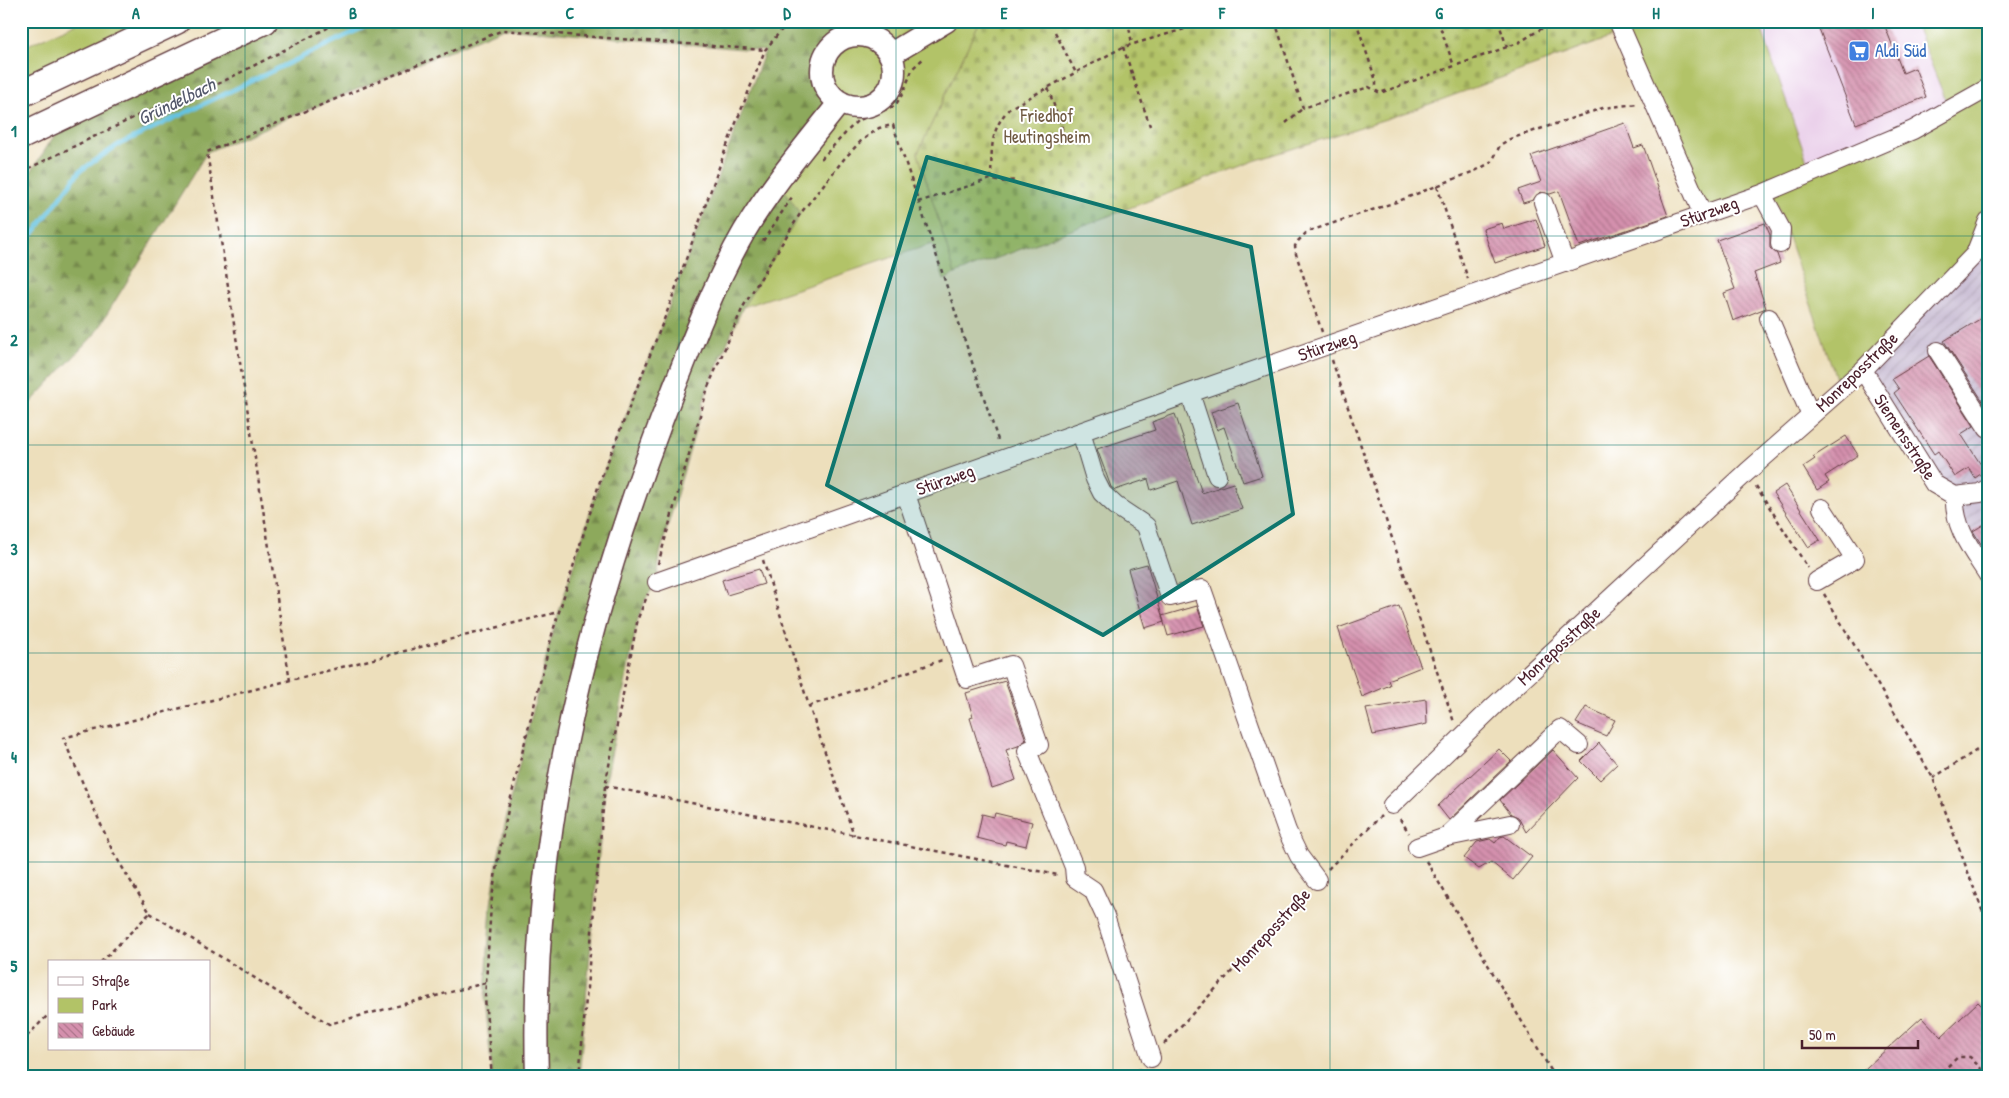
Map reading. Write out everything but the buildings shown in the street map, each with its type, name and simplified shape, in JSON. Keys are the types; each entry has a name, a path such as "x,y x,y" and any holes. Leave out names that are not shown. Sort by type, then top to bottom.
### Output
{"highway":[{"path":"21,94 176,21"},
{"path":"21,136 264,21"}],"main road":[{"path":"891,54 946,21"},
{"path":"839,29 876,38 891,54 895,67 894,80 883,97 866,106 852,107 840,102 828,90 822,74 823,63 839,29"},
{"path":"537,1077 536,1025 539,932 549,837 568,730 586,650 616,551 677,380 726,263 778,180 840,102"}],"street":[{"path":"1618,21 1703,215"},
{"name":"Stürzweg","path":"657,582 1190,393 1762,194 1913,130 1988,88"},
{"path":"1762,194 1781,229 1780,244"},
{"path":"1544,202 1565,263"},
{"name":"Monreposstraße","path":"1392,806 1459,738 1747,472 1863,370 1975,254 1988,221"},
{"path":"1769,318 1810,416"},
{"path":"1938,351 1988,429"},
{"name":"Siemensstraße","path":"1863,370 1934,484 1954,496"},
{"path":"1190,393 1217,476"},
{"path":"1081,432 1095,479 1102,493 1146,526 1170,597 1202,589 1287,831 1299,856 1317,880"},
{"path":"1988,488 1980,493 1954,496 1954,512 1961,532 1988,575"},
{"path":"906,494 967,680 1010,665 1039,745 1027,751 1074,866 1075,878 1092,890 1105,916 1151,1058"},
{"path":"1817,581 1855,559 1822,508"},
{"path":"1446,837 1560,729 1579,746"},
{"path":"1418,846 1446,837 1510,824"}],"path":[{"path":"21,172 137,116 194,91 218,84 341,21"},
{"path":"721,21 783,28"},
{"path":"1128,21 1132,44"},
{"path":"991,178 993,133 999,119 1010,108 1123,47 1212,21"},
{"path":"1275,21 1303,108"},
{"path":"1356,21 1376,81 1376,90"},
{"path":"1438,21 1454,66"},
{"path":"1498,21 1507,47"},
{"path":"1286,123 1303,108 1369,87 1380,92 1518,43 1554,21"},
{"path":"290,681 207,152 503,30 765,50"},
{"path":"1055,32 1076,72"},
{"path":"1123,47 1150,126"},
{"path":"820,160 857,121 895,106 903,93 913,68 924,58"},
{"path":"1048,88 1066,140"},
{"path":"1459,738 1296,254 1295,246 1298,241 1314,229 1437,186 1487,165 1492,162 1497,149 1505,141 1592,111 1632,104 1642,105 1658,111"},
{"path":"580,1077 605,786 618,711 638,618 646,598 657,582 660,553 708,387 743,307 800,214 861,141 879,128 893,125 1004,459"},
{"path":"918,202 991,178 1000,182 1017,180"},
{"path":"1437,186 1474,295"},
{"path":"758,247 796,190"},
{"path":"1747,472 1817,581 1934,778 1988,926"},
{"path":"758,547 809,706 854,835"},
{"path":"485,983 329,1024 150,913 113,852 63,738 559,612"},
{"path":"809,706 959,654"},
{"path":"1934,778 1988,743"},
{"path":"605,786 1075,878"},
{"path":"1392,806 1418,846 1555,1077"},
{"name":"Monreposstraße","path":"1132,1077 1317,880 1392,806"},
{"path":"103,960 150,913"},
{"path":"21,1042 48,1015"},
{"path":"1936,1077 1958,1057 1970,1058 1988,1076"}],"highlighted area":[{"path":"927,157 1251,247 1293,514 1103,635 827,485"}],"shaded area":[{"path":"1759,21 1914,21 1950,111 1812,174"},
{"path":"1988,221 1988,575 1954,512 1934,484 1863,370"}],"green space":[{"path":"82,21 176,21 21,94 21,48"},
{"path":"264,21 835,21 844,37 829,52 823,68 827,86 840,102 778,180 800,214 743,307 708,387 660,553 657,582 646,598 638,618 605,786 579,1077 492,1077 485,998 491,905 497,864 509,805 553,631 600,481 667,312 765,51 504,28 207,152 94,335 21,413 21,187 69,113"},
{"path":"835,21 986,21 978,25 918,153 955,274 944,280 932,244 743,307 800,214 778,180 831,95 824,79 824,63 830,49 844,37"},
{"name":"Friedhof Heutingsheim","path":"986,21 1612,21 1615,36 1408,112 1254,161 955,274 918,153 978,25"},
{"path":"1618,21 1759,21 1811,173 1950,111 1914,21 1988,21 1988,221 1975,254 1840,390 1772,190 1703,215"}],"waterway":[{"name":"Gründelbach","path":"21,250 80,171 118,145 377,21"}],"place":[{"name":"Aldi Süd","path":"1859,51"}]}
